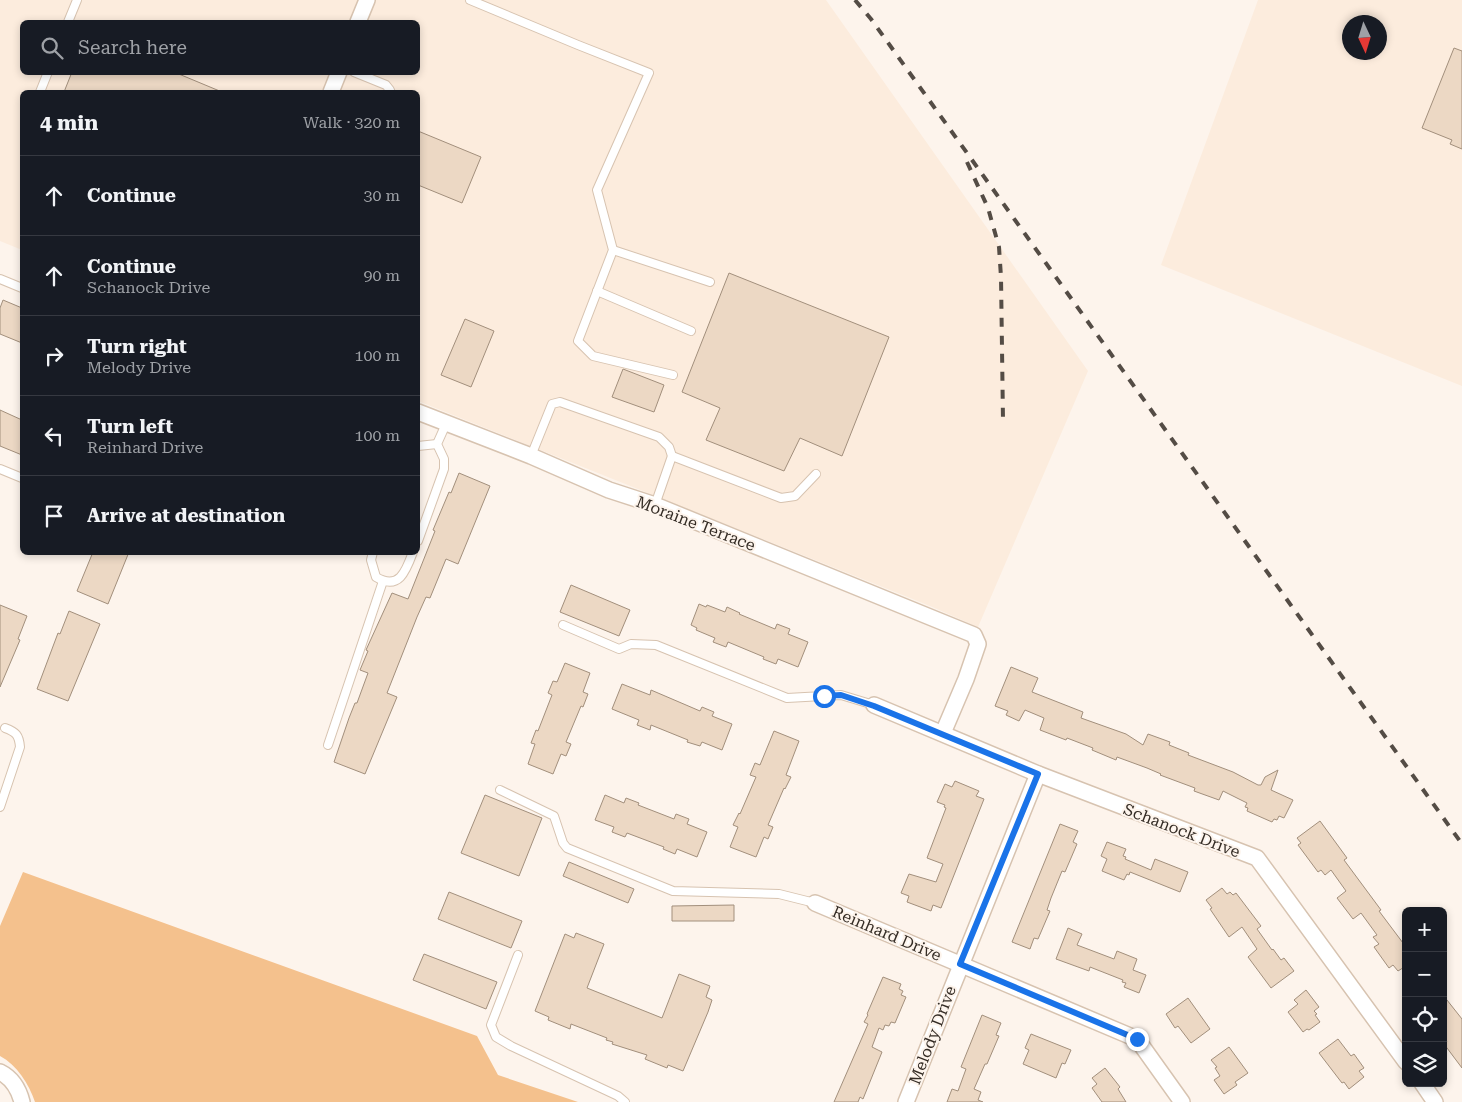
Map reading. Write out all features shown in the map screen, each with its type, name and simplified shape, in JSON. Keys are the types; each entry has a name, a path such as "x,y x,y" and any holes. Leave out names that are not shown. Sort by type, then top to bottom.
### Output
{"street":[{"path":"359,20 367,0"},
{"path":"332,90 338,75"},
{"name":"Moraine Terrace","path":"420,413 531,456 609,490 655,505 974,635 978,644 974,658 943,734"},
{"name":"Schanock Drive","path":"874,706 1038,774 1257,858 1402,1057"},
{"name":"Melody Drive","path":"906,1102 1038,774"},
{"name":"Reinhard Drive","path":"815,903 1137,1039 1182,1102"},
{"path":"0,1072 16,1086 22,1102"},
{"path":"1425,1087 1435,1102"}],"lane":[{"path":"69,20 77,0"},
{"path":"470,0 578,46 649,73 597,190 613,250 578,341 594,356 674,375"},
{"path":"41,90 47,75"},
{"path":"361,75 386,85 390,90"},
{"path":"613,250 710,282"},
{"path":"0,279 20,287"},
{"path":"597,290 691,331"},
{"path":"531,456 552,404 560,402 659,437 669,447 672,456 655,505"},
{"path":"437,444 446,424"},
{"path":"420,446 437,444"},
{"path":"420,535 444,469 444,458 437,444"},
{"path":"672,456 781,498 794,496 816,474"},
{"path":"0,468 20,477"},
{"path":"372,555 373,570 376,577 382,581 397,580 406,570 412,555"},
{"path":"328,745 382,581"},
{"path":"563,626 619,650 631,644 656,645 787,698 841,695 874,706"},
{"path":"0,807 20,747 20,738 14,731 5,728"},
{"path":"500,790 554,816 563,843 567,848 673,891 780,894 815,903"},
{"path":"518,955 491,1025 496,1037 511,1046 618,1096 624,1102"}],"shaded area":[{"path":"0,0 826,0 1088,371 978,627 930,606 420,402 420,90 20,90 20,249 0,241"},
{"path":"1258,0 1462,0 1462,386 1161,265"},
{"path":"23,872 477,1036 498,1075 578,1102 35,1102 22,1076 12,1064 0,1056 0,926"}],"building":[{"path":"1454,48 1462,51 1462,149 1450,144 1452,140 1422,128"},
{"path":"71,75 181,75 217,90 65,90"},
{"path":"420,132 481,157 462,203 420,186"},
{"path":"729,273 889,337 842,456 800,438 784,471 706,440 720,408 682,392"},
{"path":"3,300 20,307 20,342 0,334 0,308"},
{"path":"465,319 494,331 471,387 441,375"},
{"path":"623,369 664,385 654,412 612,397"},
{"path":"0,410 20,419 20,454 0,446"},
{"path":"459,473 490,486 458,564 446,559 430,598 426,597 417,617 387,693 397,697 365,774 334,762 349,718 355,703 357,703 368,673 360,670 368,651 366,650 392,593 408,599 435,531 433,530"},
{"path":"92,555 128,555 108,604 77,591"},
{"path":"571,585 630,610 619,636 560,612"},
{"path":"699,604 725,612 727,607 775,629 777,624 790,629 788,634 808,642 798,667 778,659 776,664 728,642 726,647 713,642 715,638 696,630 697,628 691,625"},
{"path":"0,605 27,616 18,639 20,640 0,687"},
{"path":"69,611 100,624 68,701 37,689 58,633 60,634"},
{"path":"565,663 590,673 583,692 588,694 566,742 571,744 566,756 561,754 553,774 528,764 535,744 531,743 536,730 538,731 552,695 548,693 553,681 557,682"},
{"path":"1011,667 1038,678 1032,692 1083,712 1081,718 1126,734 1143,745 1148,734 1170,742 1169,745 1189,753 1188,755 1233,772 1258,785 1261,785 1265,777 1278,770 1271,790 1293,800 1284,818 1279,816 1277,820 1274,819 1272,822 1247,811 1248,808 1245,807 1247,803 1223,791 1219,800 1194,791 1195,788 1147,768 1117,757 1116,760 1092,750 1093,748 1040,730 1044,718 1025,710 1019,721 1006,715 1008,711 995,706"},
{"path":"622,684 650,695 651,690 700,711 702,707 714,712 712,716 732,724 722,750 702,742 700,746 687,742 688,740 651,725 650,730 637,725 639,720 612,709"},
{"path":"774,731 799,741 786,775 791,777 784,788 768,825 773,827 768,839 764,837 756,857 730,847 738,827 733,825 740,814 756,777 750,775 755,763 760,765"},
{"path":"955,781 979,791 976,796 984,799 941,908 933,905 931,911 907,902 909,896 901,893 909,874 936,882 943,864 927,858 946,808 944,807 945,805 937,802 945,784 952,787"},
{"path":"485,795 542,818 519,876 461,853"},
{"path":"605,795 624,803 626,798 639,803 638,805 674,819 676,814 689,819 687,824 707,832 697,857 677,849 675,854 663,849 664,847 627,833 625,837 612,832 614,827 595,820"},
{"path":"1320,821 1347,858 1344,860 1402,942 1402,968 1398,971 1393,965 1389,968 1374,947 1379,944 1373,937 1377,935 1361,913 1353,919 1337,898 1346,891 1331,870 1325,875 1321,870 1318,872 1298,845 1301,843 1297,838"},
{"path":"1060,824 1078,831 1073,842 1077,844 1065,872 1062,871 1047,910 1050,911 1038,939 1034,938 1030,949 1012,942"},
{"path":"1107,842 1126,849 1123,856 1126,857 1125,859 1151,870 1155,859 1188,872 1180,892 1130,872 1124,880 1102,871 1107,859 1101,856"},
{"path":"569,862 634,889 628,903 563,876"},
{"path":"1222,888 1227,894 1230,892 1233,895 1236,893 1261,926 1257,929 1272,950 1281,960 1284,958 1294,971 1271,988 1248,957 1257,949 1242,927 1229,937 1210,909 1212,908 1206,900"},
{"path":"449,892 522,921 511,948 438,919"},
{"path":"734,905 734,921 672,921 672,906"},
{"path":"1068,928 1082,934 1077,945 1114,959 1117,951 1137,959 1133,970 1146,975 1139,993 1124,987 1126,983 1122,982 1123,980 1090,967 1089,971 1056,959"},
{"path":"576,933 604,944 587,988 662,1018 679,974 710,986 706,997 712,1000 683,1071 668,1065 667,1068 645,1059 647,1055 612,1044 613,1042 606,1040 607,1038 571,1024 570,1029 548,1020 549,1017 535,1011 565,934 574,938"},
{"path":"424,954 497,982 486,1009 413,980"},
{"path":"883,977 901,984 899,989 903,991 901,995 906,997 895,1023 891,1022 889,1026 885,1025 883,1030 879,1028 872,1047 882,1052 863,1099 860,1097 858,1102 834,1102 868,1024 864,1022"},
{"path":"1306,990 1319,1007 1314,1011 1320,1022 1303,1032 1288,1012 1298,1004 1294,1000"},
{"path":"1188,998 1210,1029 1191,1043 1178,1026 1175,1028 1166,1014"},
{"path":"1447,1000 1462,1019 1462,1068 1447,1048"},
{"path":"982,1015 1001,1023 996,1035 999,1036 974,1089 981,1092 978,1100 983,1102 947,1102 952,1089 958,1091 966,1069 961,1067"},
{"path":"1031,1034 1071,1050 1065,1064 1062,1063 1056,1078 1023,1064 1029,1050 1025,1048"},
{"path":"1338,1039 1351,1056 1354,1054 1364,1068 1359,1071 1364,1077 1349,1089 1344,1082 1342,1083 1319,1053"},
{"path":"1229,1047 1248,1073 1235,1082 1237,1085 1224,1094 1214,1080 1220,1076 1215,1068 1217,1067 1211,1060"},
{"path":"1105,1068 1120,1087 1118,1089 1126,1102 1102,1102 1092,1088 1097,1084 1092,1078"}],"railway":[{"path":"855,0 871,19 1462,844"},
{"path":"967,162 988,208 999,247 1003,421"}],"route":[{"path":"824,696 841,695 874,706 1038,774 960,964 1137,1039"}]}
